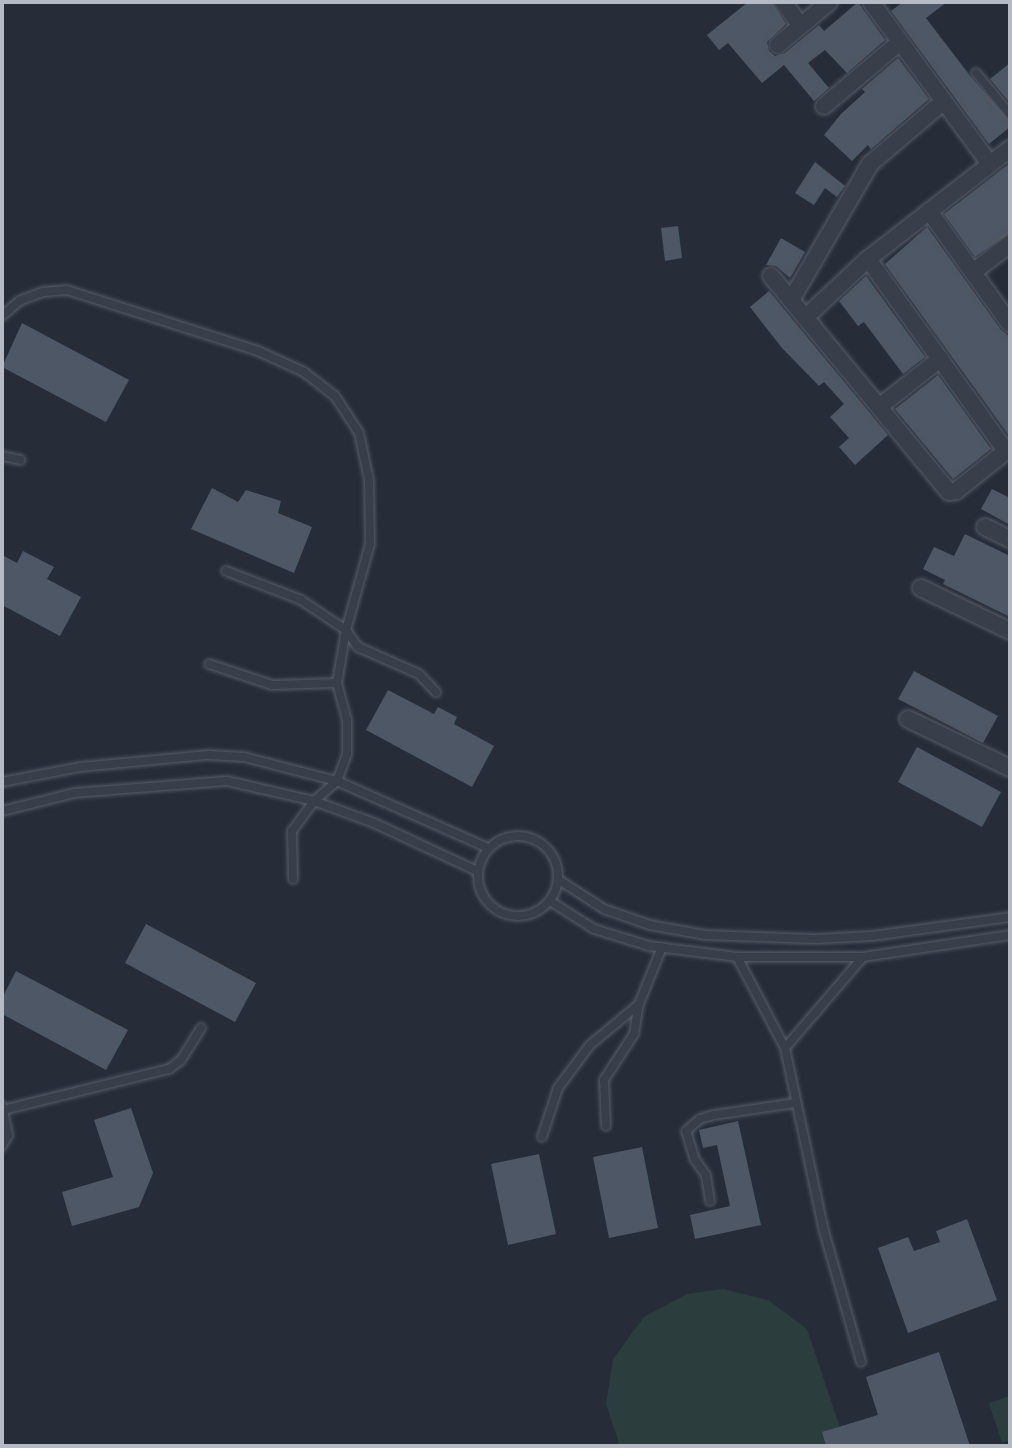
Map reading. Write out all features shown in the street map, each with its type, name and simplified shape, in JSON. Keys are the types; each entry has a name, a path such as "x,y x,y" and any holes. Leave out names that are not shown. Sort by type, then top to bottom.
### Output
{"street":[{"path":"783,2 801,26"},
{"path":"778,45 829,2"},
{"path":"871,2 990,164"},
{"path":"824,106 900,42"},
{"path":"791,300 870,164 944,101"},
{"path":"806,317 868,259 1010,149"},
{"path":"929,211 1010,324"},
{"path":"973,272 1010,244"},
{"path":"771,276 949,492 956,491 1008,449 868,259"},
{"path":"879,407 940,359"},
{"path":"985,527 1010,539"},
{"path":"921,588 1010,631"},
{"path":"908,719 1010,768"}],"lane":[{"path":"976,73 1010,114"},
{"path":"2,316 19,301 43,292 67,290 258,351 304,372 335,396 359,433 369,480 370,544 346,630 337,683 349,738 337,781 314,801 292,831 293,879"},
{"path":"2,456 21,460"},
{"path":"226,571 301,600 346,630 358,647 419,674 436,692"},
{"path":"209,664 272,685 337,683"},
{"path":"2,782 80,767 208,755 244,757 337,781 488,848"},
{"path":"2,811 74,793 227,781 314,801 374,823 477,871"},
{"path":"514,835 528,836 552,853 559,880 550,901 533,913 512,916 493,908 480,891 477,871 488,848 514,835"},
{"path":"559,880 604,909 650,925 705,935 815,939 872,936 1010,917"},
{"path":"550,901 594,929 662,947 724,952 737,957 863,957 1010,935"},
{"path":"606,1126 604,1080 634,1034 639,1004 662,947"},
{"path":"737,957 785,1048 824,1231 861,1362"},
{"path":"785,1048 863,957"},
{"path":"542,1137 558,1088 590,1045 639,1004"},
{"path":"2,1146 8,1135 3,1108 169,1069 181,1060 201,1028"},
{"path":"710,1201 706,1175 695,1160 686,1131 700,1119 714,1115 795,1103"}],"shaded area":[{"path":"723,1289 768,1300 807,1329 846,1446 620,1446 606,1404 613,1359 644,1317 687,1294"},
{"path":"1010,1396 1010,1440 1002,1443 989,1403"}],"building":[{"path":"748,2 772,2 786,24 767,42 769,51 775,56 785,53 819,25 824,31 858,2 885,40 847,73 825,50 808,63 829,88 814,101 784,65 762,83 728,43 719,50 707,35"},
{"path":"903,2 947,2 926,18 971,77 1010,121 1010,127 989,144 891,11"},
{"path":"898,58 929,99 871,149 868,145 852,161 824,135 865,92 862,89"},
{"path":"1010,63 1010,103 990,79"},
{"path":"815,162 845,186 837,197 825,188 814,205 795,193"},
{"path":"1010,163 1010,233 975,257 944,214"},
{"path":"678,226 682,258 665,261 661,228"},
{"path":"927,227 1001,330 1010,337 1010,437 885,264"},
{"path":"781,238 805,252 790,278 776,266 766,265"},
{"path":"866,276 925,357 903,374 864,322 858,326 839,301"},
{"path":"769,291 888,435 855,465 839,447 849,438 830,417 844,404 824,382 819,386 782,348 750,307"},
{"path":"22,323 129,380 106,422 2,367"},
{"path":"938,375 991,449 953,479 895,409"},
{"path":"212,488 238,502 246,490 281,501 278,513 312,527 294,573 191,529"},
{"path":"992,489 1010,498 1010,525 981,509"},
{"path":"965,534 1010,556 1010,617 943,584 945,580 923,569 934,547 954,556"},
{"path":"23,551 54,567 47,579 81,597 60,636 2,605 2,555 17,563"},
{"path":"914,671 998,716 983,743 898,699"},
{"path":"388,690 434,714 438,707 457,717 454,724 494,746 472,787 366,730"},
{"path":"917,747 1001,792 982,827 898,782"},
{"path":"146,924 256,983 235,1022 125,963"},
{"path":"16,971 128,1030 106,1070 2,1014 2,998"},
{"path":"131,1108 153,1173 139,1207 72,1226 62,1192 113,1177 94,1120"},
{"path":"738,1121 761,1225 695,1239 690,1215 730,1206 717,1145 703,1148 699,1130"},
{"path":"642,1147 658,1228 609,1238 593,1157"},
{"path":"539,1154 556,1234 508,1245 491,1164"},
{"path":"967,1219 997,1300 908,1333 878,1248 908,1237 914,1251 940,1242 936,1231"},
{"path":"939,1352 970,1446 826,1446 822,1432 878,1415 866,1377"}]}
